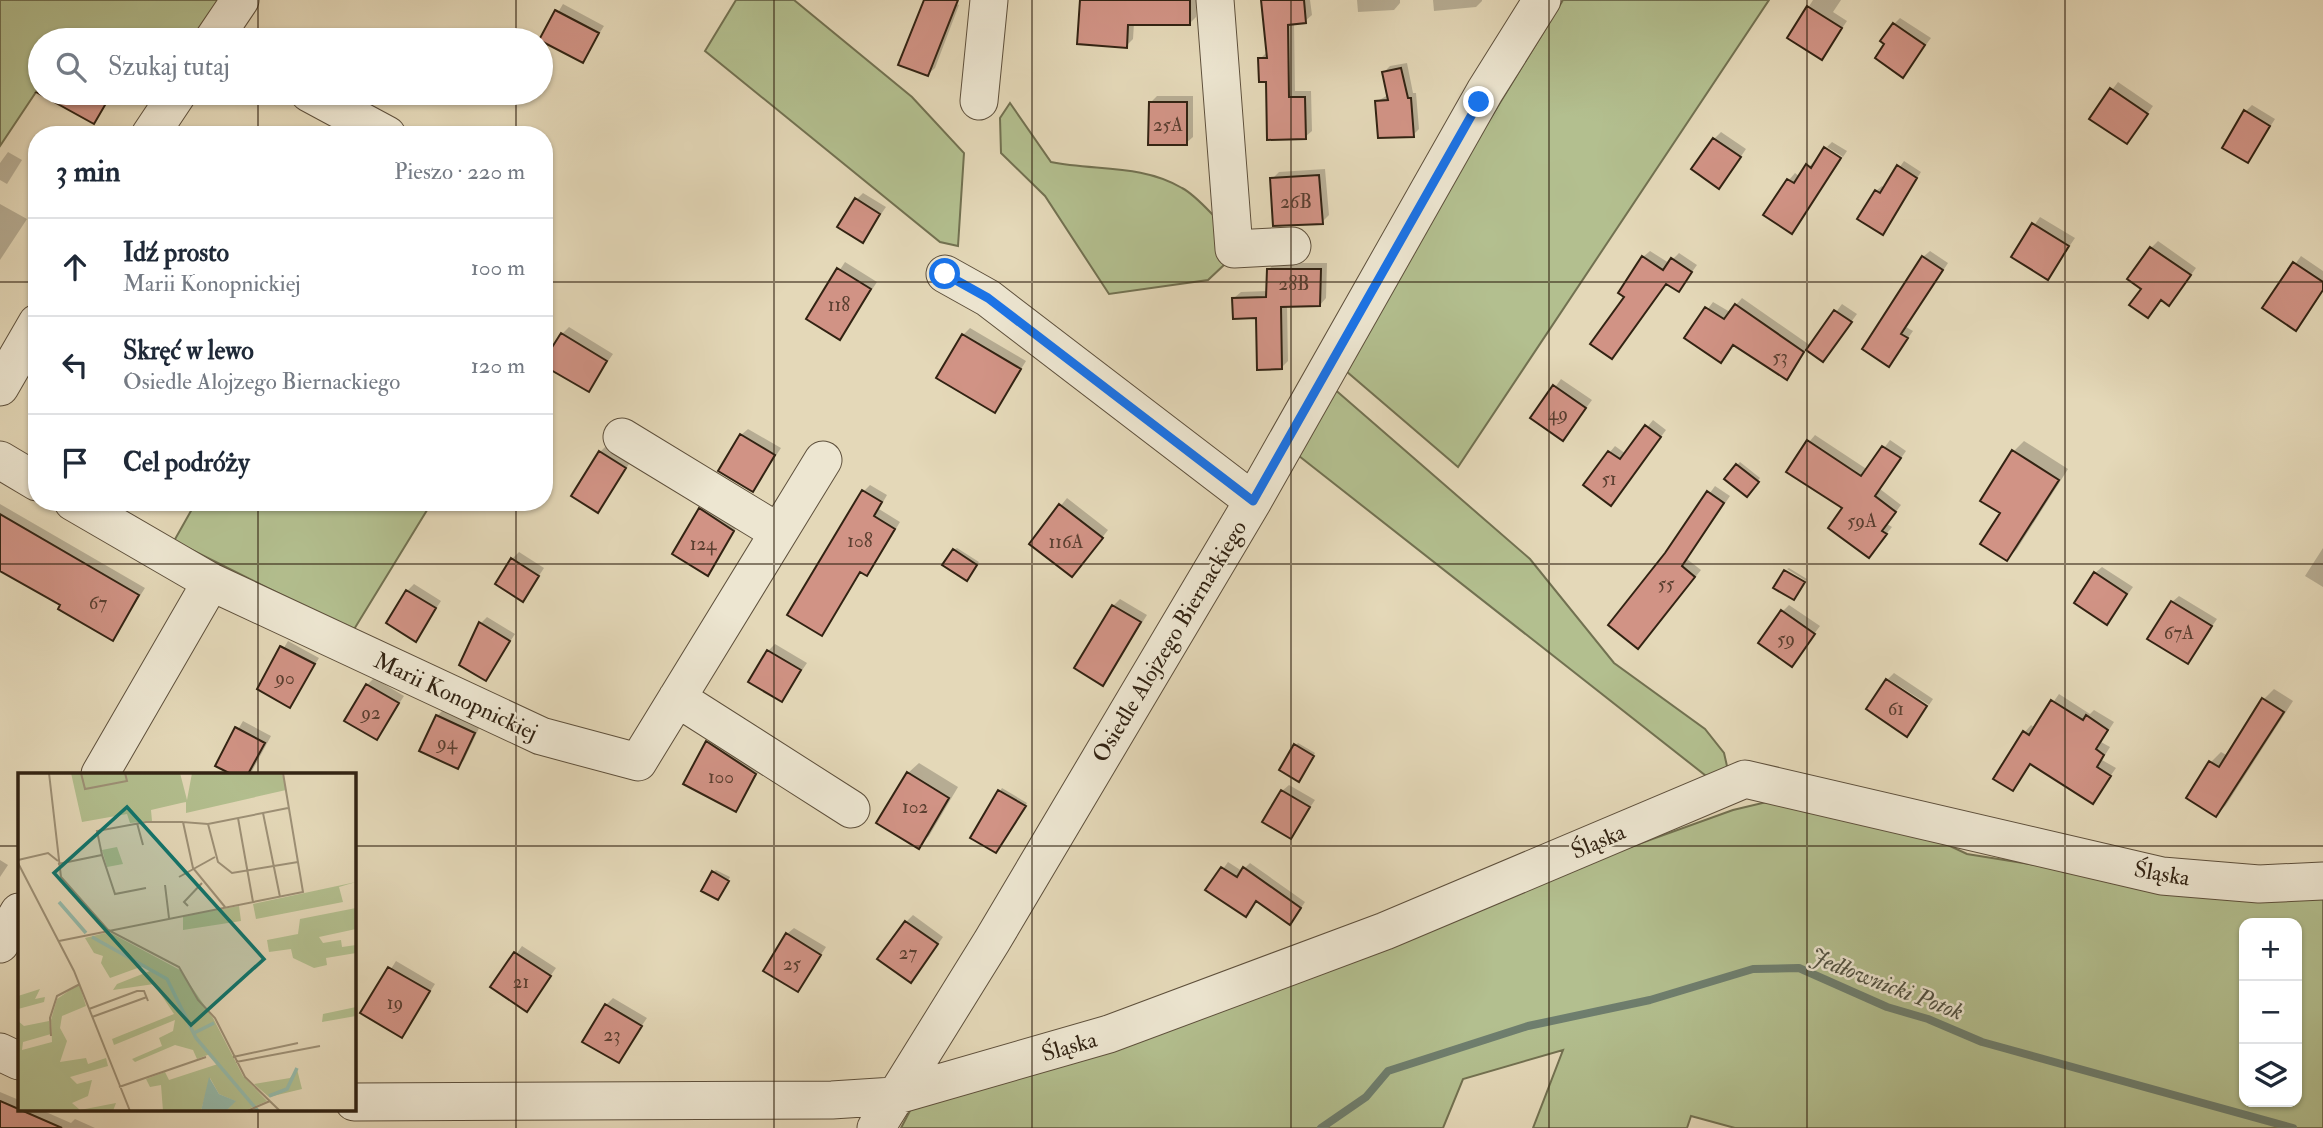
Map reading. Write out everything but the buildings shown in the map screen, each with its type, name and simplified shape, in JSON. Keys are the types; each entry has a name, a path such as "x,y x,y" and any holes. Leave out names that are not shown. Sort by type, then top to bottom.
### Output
{"street":[{"path":"221,28 240,0"},
{"path":"979,101 989,0"},
{"path":"1215,0 1234,249 1292,246"},
{"name":"Osiedle Alojzego Biernackiego","path":"894,1096 999,929 1253,501 1485,91 1542,0"},
{"path":"156,126 170,105"},
{"path":"331,105 370,126"},
{"path":"945,274 988,298 1253,501"},
{"path":"0,387 28,339"},
{"path":"622,437 778,532"},
{"path":"0,460 28,477"},
{"name":"Marii Konopnickiej","path":"89,511 211,582 541,736 638,762 823,460"},
{"path":"101,773 211,582"},
{"path":"677,698 851,808"},
{"name":"Śląska","path":"355,1102 832,1100 894,1096 1109,1034 1385,931 1745,779 2162,876 2259,884 2323,881"},
{"path":"0,944 18,914"},
{"path":"0,1052 18,1061"},
{"path":"876,1128 894,1096"}],"green space":[{"path":"0,0 227,0 208,28 28,28 28,104 0,146"},
{"path":"736,0 794,0 912,97 964,153 958,246 940,242 705,51"},
{"path":"1563,0 1769,0 1458,467 1339,365"},
{"path":"1010,103 1051,162 1151,175 1188,191 1222,224 1225,264 1208,280 1109,294 1045,196 1001,153 1000,118"},
{"path":"1332,387 1530,559 1614,663 1705,729 1724,753 1727,766 1720,780 1710,779 1299,456"},
{"path":"191,511 426,511 353,631 174,541"},
{"path":"1775,800 1916,830 1967,854 2197,891 2323,898 2323,1128 1735,1128 1691,1116 1687,1128 1533,1128 1563,1050 1463,1079 1443,1128 901,1128 913,1105 1733,810"}],"waterway":[{"name":"Jedłownicki Potok","path":"1321,1128 1366,1097 1388,1071 1528,1026 1650,1000 1753,969 1799,968 1887,1007 1928,1019 1982,1042 2293,1128"}],"route":[{"path":"945,274 988,298 1253,501 1479,102"}]}
